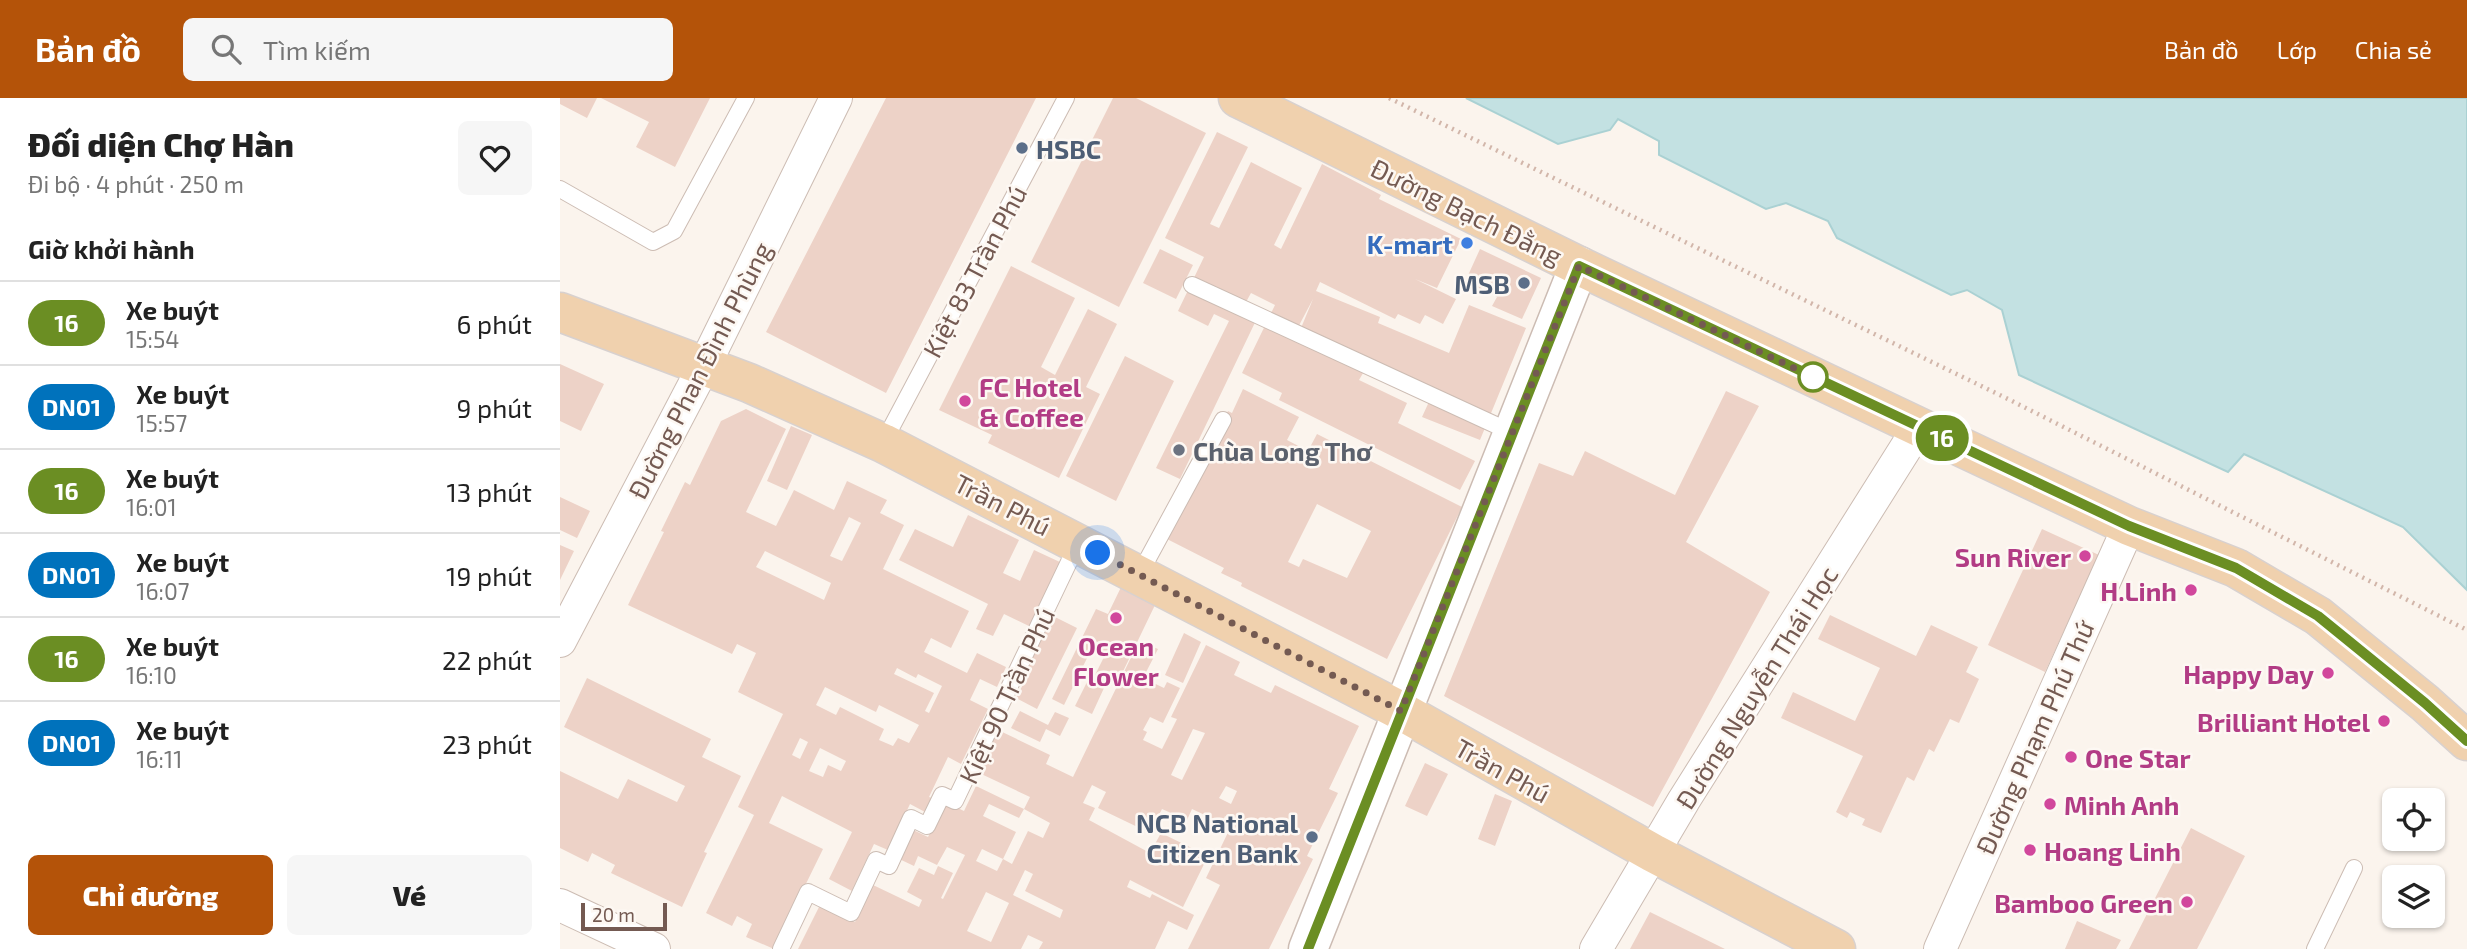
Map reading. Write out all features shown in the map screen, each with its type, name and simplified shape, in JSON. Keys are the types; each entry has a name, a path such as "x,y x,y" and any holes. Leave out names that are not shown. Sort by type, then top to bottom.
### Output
{"main road":[{"name":"Đường Bạch Đằng","path":"1238,98 1579,266 2129,526 2236,568 2318,616 2425,703 2467,741"},
{"path":"560,285 644,344"},
{"name":"Trần Phú","path":"560,312 749,383 883,443 1401,711 1653,853 1836,949"},
{"path":"560,334 644,344"}],"street":[{"name":"Đường Phan Đình Phùng","path":"560,641 704,366 836,98"},
{"path":"1308,949 1579,266"},
{"name":"Đường Nguyễn Thái Học","path":"1596,949 1684,800 1919,427"},
{"name":"Đường Phạm Phú Thứ","path":"1940,949 2129,526"},
{"path":"560,905 654,949"}],"lane":[{"path":"560,189 653,242 674,231 746,98"},
{"name":"Kiệt 83 Trần Phú","path":"883,443 1066,98"},
{"path":"1192,285 1513,433"},
{"path":"1139,575 1223,420"},
{"name":"Kiệt 90 Trần Phú","path":"781,949 808,892 851,913 876,860 888,866 911,818 927,826 942,795 955,801 1078,542"},
{"path":"2315,949 2354,868"}],"path":[{"path":"1389,98 2008,399 2467,630"}],"water":[{"path":"1466,98 2467,98 2467,590 2403,527 2244,454 2228,472 2019,375 2002,310 1967,290 1951,295 1837,238 1828,221 1786,203 1766,209 1659,155 1659,141 1618,119 1610,130 1558,144"}],"building":[{"path":"560,98 597,98 587,118 560,104"},
{"path":"601,98 710,98 675,167 636,147 649,122"},
{"path":"886,98 1036,98 886,393 766,332"},
{"path":"1113,98 1136,98 1206,133 1119,307 1031,262"},
{"path":"1217,132 1248,147 1210,224 1219,228 1251,162 1302,188 1274,245 1281,249 1322,164 1381,195 1379,199 1461,239 1437,288 1415,279 1456,299 1443,324 1425,315 1420,324 1398,314 1395,319 1320,282 1316,291 1380,317 1378,323 1449,353 1469,305 1526,328 1480,440 1422,417 1433,393 1361,363 1364,355 1301,328 1313,299 1295,333 1366,368 1359,380 1407,403 1398,423 1475,461 1460,490 1279,400 1282,393 1242,373 1275,305 1251,293 1246,302 1261,310 1180,479 1156,468 1229,321 1214,314 1208,326 1178,311 1204,257 1165,238"},
{"path":"1160,249 1193,265 1176,299 1143,283"},
{"path":"1480,249 1541,278 1522,319 1492,306 1497,297 1465,282"},
{"path":"1011,266 1075,298 1041,367 1055,375 1088,309 1117,324 1086,387 1100,394 1059,478 988,443 992,435 939,410"},
{"path":"1125,356 1174,381 1116,501 1066,476"},
{"path":"560,364 604,384 581,431 560,421"},
{"path":"1243,389 1299,417 1287,440 1308,451 1317,434 1462,507 1387,659 1241,586 1242,583 1221,573 1224,568 1165,538 1228,411 1232,413","holes":["1317,504 1371,531 1347,578 1303,559 1299,567 1288,562"]},
{"path":"1726,391 1759,406 1686,542 1770,592 1653,807 1444,696 1539,463 1573,476 1585,451 1675,495"},
{"path":"746,409 786,429 746,512 776,526 794,490 834,510 847,481 887,500 880,513 904,525 883,569 969,611 951,648 931,638 924,652 967,673 977,653 1006,667 997,687 980,679 970,700 988,709 961,764 948,757 925,812 910,804 888,850 874,844 852,891 829,879 852,832 782,796 769,823 823,849 774,949 746,937 752,924 737,916 732,926 706,913 754,815 738,807 783,714 738,692 756,653 737,644 732,654 628,605 685,482 690,485 721,421","holes":["849,517 861,523 842,561 830,556","765,551 831,583 824,600 756,567","897,668 916,678 918,674 942,686 929,713 925,711 934,693 894,674","825,687 876,712 879,705 919,725 909,743 898,738 893,746 879,740 884,729 840,707 836,715 816,705","800,738 808,742 800,759 792,755","820,748 846,761 841,771 828,765 823,777 809,771"]},
{"path":"791,426 812,435 787,490 767,481"},
{"path":"560,497 590,511 577,538 560,530"},
{"path":"968,515 1019,540 1003,573 1020,581 1034,550 1062,563 1031,627 1004,614 993,636 976,629 988,604 899,560 915,529 953,547"},
{"path":"2042,529 2099,555 2045,672 1988,645"},
{"path":"560,545 574,551 560,580"},
{"path":"1124,581 1138,587 1134,595 1155,605 1116,686 1095,675 1105,655 1092,648 1064,705 1052,699 1096,609 1108,614"},
{"path":"1049,614 1077,628 1037,709 1016,698 1028,675 1021,671"},
{"path":"1830,615 1916,656 1931,625 1978,647 1966,672 1979,679 1959,723 1950,719 1934,752 1929,749 1914,781 1907,777 1881,833 1862,825 1865,819 1850,812 1847,818 1836,812 1863,756 1781,718 1793,692 1855,721 1880,668 1818,639"},
{"path":"1184,633 1201,642 1183,683 1165,675"},
{"path":"1139,641 1158,649 1143,678 1164,688 1167,682 1180,688 1163,723 1150,717 1143,730 1147,732 1143,740 1162,749 1177,719 1171,717 1206,645 1240,662 1234,675 1271,693 1275,685 1359,726 1329,789 1338,793 1307,856 1313,859 1269,949 1188,949 1220,885 1206,878 1234,820 1225,816 1222,823 1192,809 1187,820 1162,809 1150,833 1098,808 1106,792 1092,785 1083,803 1095,808 1089,820 1150,853 1161,833 1208,856 1183,907 1130,880 1127,887 1150,898 1152,894 1194,915 1187,930 1168,921 1155,949 1039,949 1043,942 1028,935 1021,949 798,949 820,905 855,922 873,885 919,907 922,900 907,892 919,868 934,875 938,866 953,873 941,898 943,899 965,855 947,847 937,865 918,856 914,866 895,857 909,828 928,837 945,802 964,811 976,786 1024,809 1030,797 977,772 998,730 1050,755 1046,764 1073,777","holes":["1193,729 1205,733 1182,780 1171,775","1226,786 1237,791 1231,804 1219,798","989,804 1019,818 1024,809 1050,823 1043,838 1028,831 1012,864 1003,859 1016,832 983,816","982,849 1003,859 997,871 976,861","1025,870 1033,874 1025,891 1063,910 1060,918 1013,895","986,892 1009,903 991,942 967,931"]},
{"path":"587,678 711,739 702,757 741,776 704,852 707,853 682,907 611,873 615,865 592,853 588,862 560,848 560,771 618,799 628,779 677,802 685,786 564,727"},
{"path":"1088,680 1104,688 1092,714 1075,706"},
{"path":"1020,711 1048,725 1055,712 1069,718 1060,736 1046,729 1040,742 1011,728"},
{"path":"1425,763 1448,774 1427,816 1405,806"},
{"path":"1495,794 1512,801 1495,846 1478,839"},
{"name":"Bamboo Green","path":"2191,828 2245,856 2197,949 2129,949"},
{"path":"1650,912 1725,949 1630,949"},
{"path":"2077,921 2121,940 2116,949 2065,949"}],"bus line":[{"name":"16","path":"1308,949 1579,266 2129,526 2236,568 2318,616 2425,703 2467,741"}],"place":[{"name":"HSBC","path":"1022,148"},
{"name":"K-mart","path":"1467,243"},
{"name":"MSB","path":"1524,283"},
{"name":"FC Hotel & Coffee","path":"965,401"},
{"name":"Chùa Long Thơ","path":"1179,450"},
{"name":"Sun River","path":"2085,556"},
{"name":"H.Linh","path":"2191,590"},
{"name":"Ocean Flower","path":"1116,618"},
{"name":"Happy Day","path":"2328,673"},
{"name":"Brilliant Hotel","path":"2384,721"},
{"name":"One Star","path":"2071,757"},
{"name":"Minh Anh","path":"2050,804"},
{"name":"NCB National Citizen Bank","path":"1312,837"},
{"name":"Hoang Linh","path":"2030,850"},
{"name":"Bamboo Green","path":"2187,902"}],"route":[{"path":"1098,553 1401,711 1579,266 1813,377"}]}
